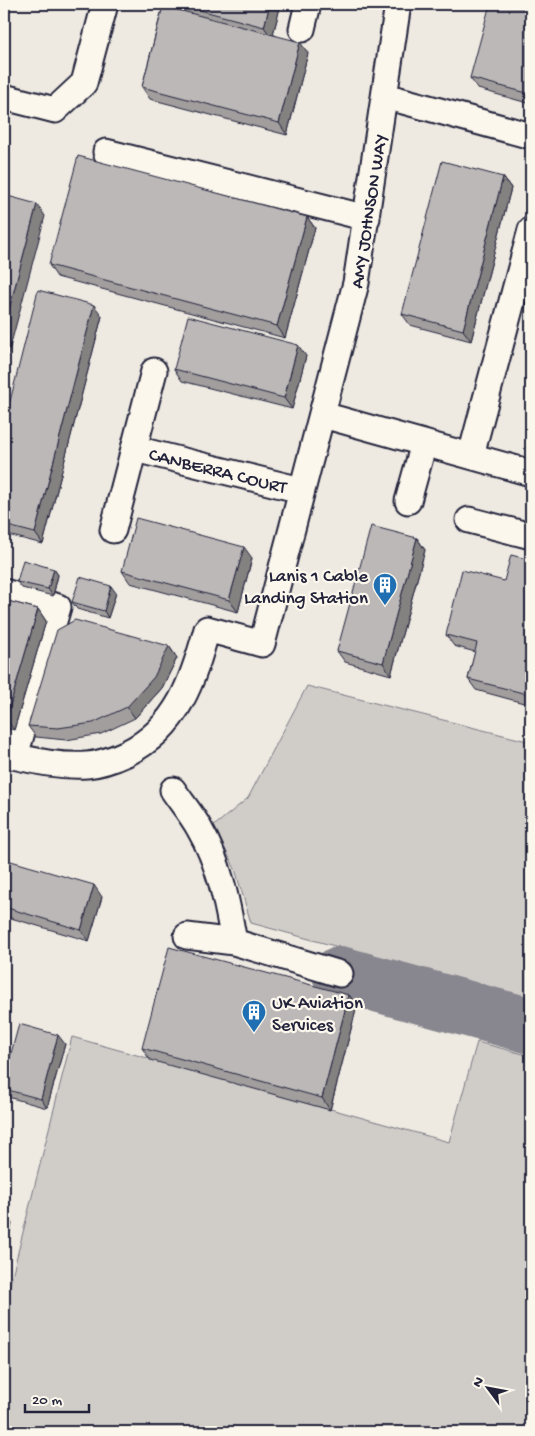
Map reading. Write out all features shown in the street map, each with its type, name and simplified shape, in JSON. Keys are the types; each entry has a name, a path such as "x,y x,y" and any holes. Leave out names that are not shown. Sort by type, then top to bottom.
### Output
{"street":[{"path":"4,97 56,110 84,83 105,4"},
{"path":"302,29 308,4"},
{"name":"AMY JOHNSON WAY","path":"10,755 62,765 89,765 112,760 134,750 155,735 173,715 193,677 207,629 262,644 356,283 398,4"},
{"path":"385,96 531,136"},
{"path":"106,152 366,218"},
{"path":"470,455 531,230"},
{"name":"CANBERRA COURT","path":"113,530 154,371"},
{"path":"322,415 470,455 531,474"},
{"path":"408,501 424,443"},
{"name":"CANBERRA COURT","path":"135,449 301,490"},
{"path":"469,520 531,536"},
{"path":"4,592 58,607 10,755"},
{"path":"172,790 199,827 214,858 224,888 234,942"},
{"path":"187,936 234,942 340,974"}],"shaded area":[{"path":"307,686 531,742 531,1000 251,923 235,869 214,826 248,798"},
{"path":"72,1037 449,1142 477,1042 531,1056 531,1432 4,1432 4,1308"}],"building":[{"path":"177,4 270,4 264,27"},
{"path":"490,4 531,4 531,94 470,78"},
{"path":"163,6 300,42 279,123 142,87"},
{"path":"78,156 307,217 277,326 49,265"},
{"path":"442,161 503,177 463,330 402,314"},
{"path":"4,195 37,204 4,328"},
{"path":"38,290 94,305 35,533 4,525 4,425"},
{"path":"188,316 298,345 284,398 174,369"},
{"path":"136,518 244,547 229,600 122,571"},
{"name":"Lanis 1 Cable Landing Station","path":"371,526 417,538 383,663 337,651"},
{"path":"511,555 531,560 531,695 468,679 477,643 446,635 462,570 504,581"},
{"path":"23,560 54,569 48,589 17,582"},
{"path":"80,577 111,586 104,611 72,602"},
{"path":"4,600 38,609 6,719 4,718"},
{"path":"75,620 169,646 154,677 127,707 93,723 58,728 28,726 57,630"},
{"path":"4,859 94,885 81,930 4,907"},
{"name":"UK Aviation Services","path":"169,947 349,995 322,1098 142,1048"},
{"path":"19,1024 58,1035 41,1099 4,1089 4,1079"}],"taxiway":[{"path":"340,974 531,1026"}],"place":[{"name":"Lanis 1 Cable Landing Station","path":"385,606"},
{"name":"UK Aviation Services","path":"254,1033"}]}
